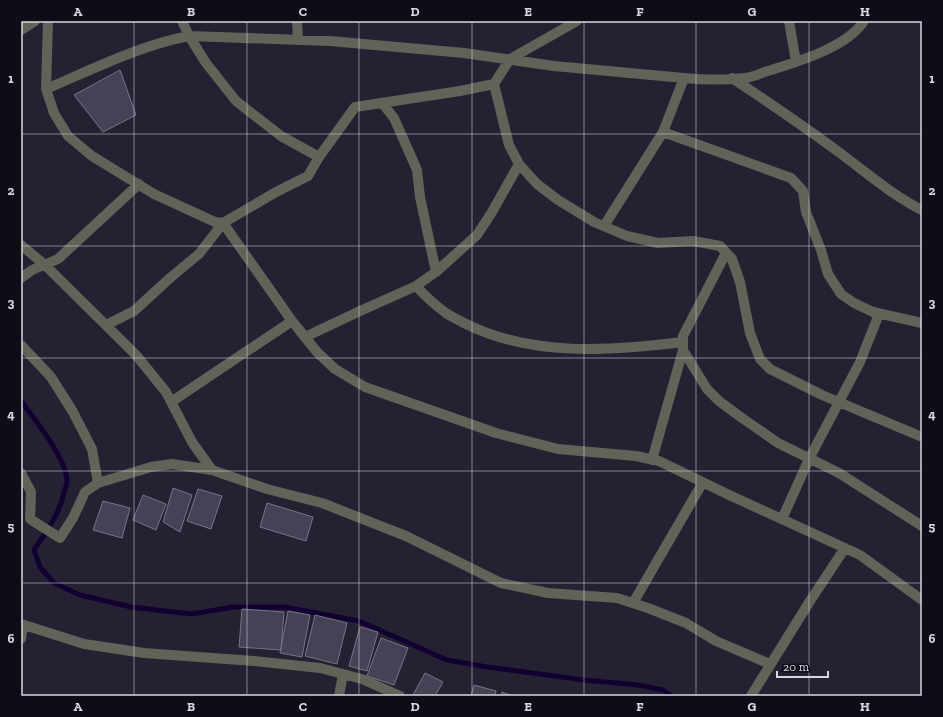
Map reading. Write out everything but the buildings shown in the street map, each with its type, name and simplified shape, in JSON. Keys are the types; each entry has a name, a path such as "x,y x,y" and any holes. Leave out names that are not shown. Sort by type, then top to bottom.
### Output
{"street":[{"path":"21,30 36,21"},
{"path":"48,21 46,89 54,113 68,136 92,156 154,194 215,222 223,223 292,321 317,352 335,368 365,386 496,433 558,449 636,456 652,460 678,470 860,555 922,600"},
{"path":"182,21 188,36 206,63 236,101 281,136 319,157"},
{"path":"297,21 298,40"},
{"path":"106,325 134,311 199,254 223,223 276,192 308,176 319,157 355,107 460,91 494,84 510,59 577,21"},
{"path":"789,21 796,62"},
{"path":"46,89 146,48 172,39 188,36 330,41 464,53 554,66 684,78 746,78 809,58 836,45 859,29 863,22"},
{"path":"604,226 663,132 684,78"},
{"path":"732,78 834,149 907,203 922,210"},
{"path":"494,84 509,145 519,164 537,184 558,200 594,222 627,236 658,243 693,241 720,246 732,259 740,282 750,333 760,359 770,369 822,395 922,437"},
{"path":"382,103 394,118 417,170 420,196 436,272"},
{"path":"663,132 791,178 803,191 806,212 821,250 828,274 841,294 854,303 873,312 922,323"},
{"path":"305,337 416,286 436,272 477,235 492,212 519,164"},
{"path":"21,278 32,270 58,259 139,184"},
{"path":"21,245 45,264 136,355 166,392 192,442 212,470"},
{"path":"652,460 683,346 683,336 726,253"},
{"path":"416,286 447,314 477,329 514,342 540,346 571,348 683,346"},
{"path":"782,519 809,459 860,362 879,314"},
{"path":"171,402 292,321"},
{"path":"21,346 51,377 73,412 92,449 98,483"},
{"path":"683,346 707,389 719,401 778,443 839,473 922,526"},
{"path":"21,473 31,492 30,519 60,538 73,518 85,492 98,483 152,467 172,464 212,470 267,489 322,503 406,536 501,583 548,593 616,598 633,603 686,623 716,642 770,664"},
{"path":"633,603 703,482"},
{"path":"751,696 845,548"},
{"path":"21,639 22,624 92,645 144,653 254,661 320,668 362,679 400,696"},
{"path":"339,696 343,674"}],"waterway":[{"path":"21,401 56,451 66,472 67,481 59,509 34,550 40,567 54,583 80,595 131,607 192,614 233,607 284,607 359,621 447,660 584,680 638,685 663,690 671,696"}]}
